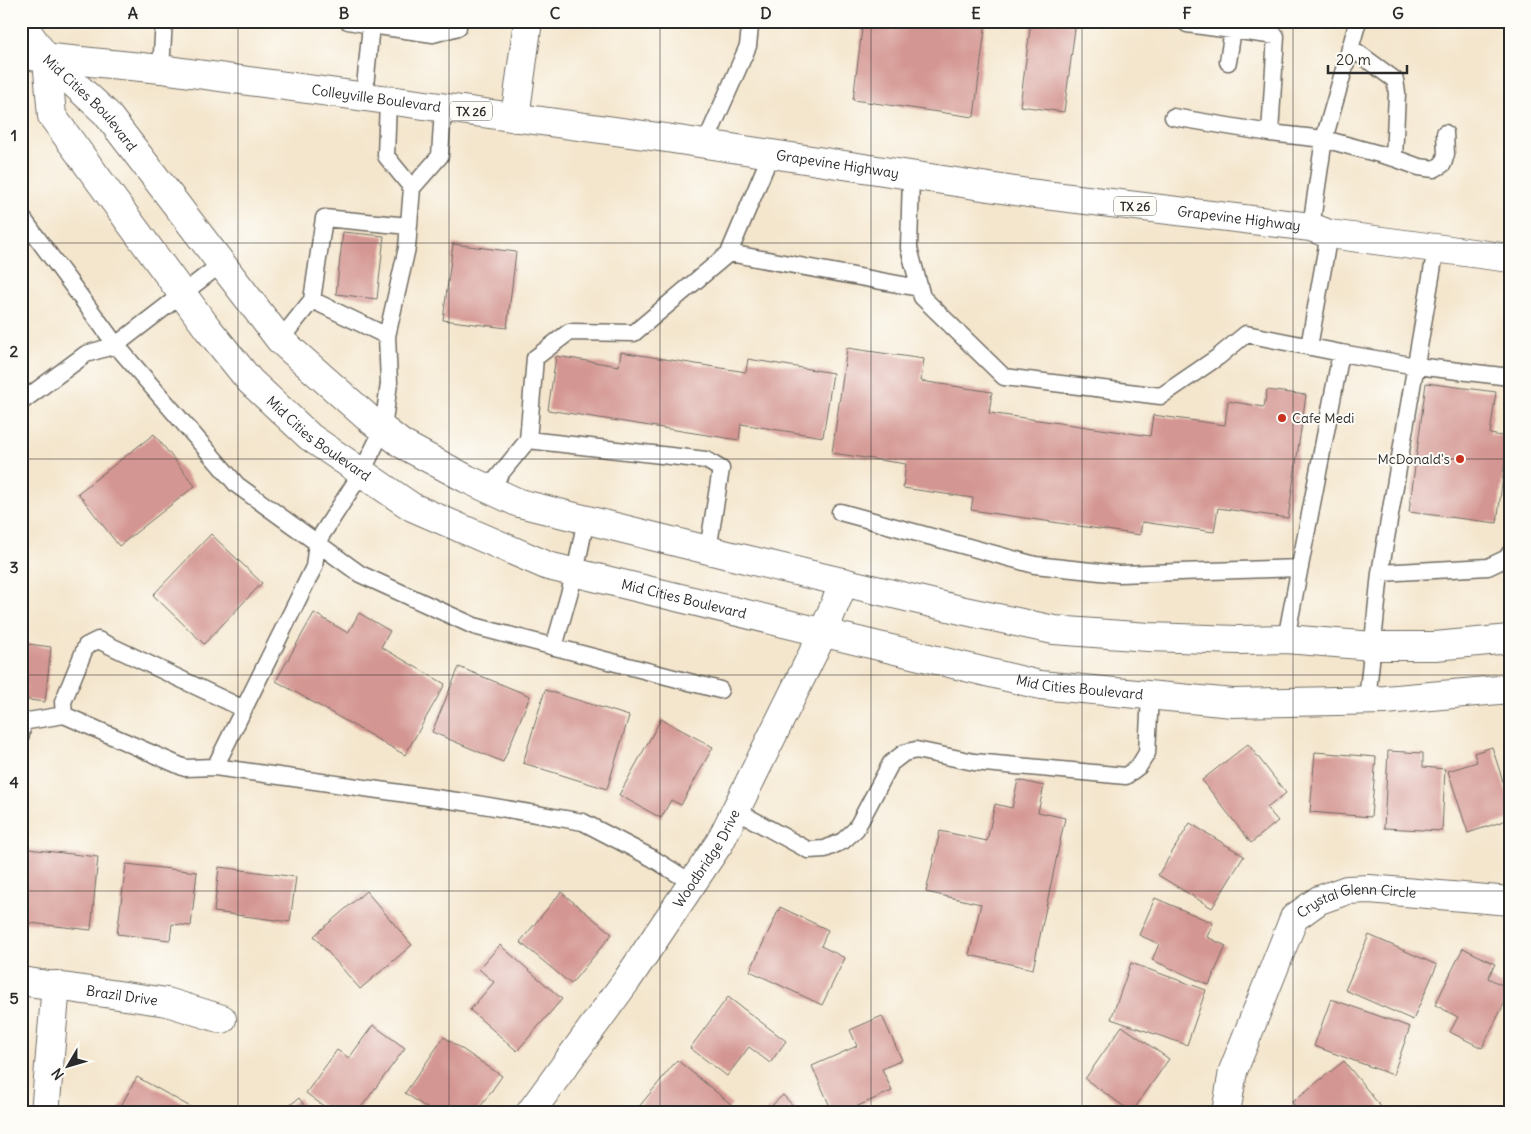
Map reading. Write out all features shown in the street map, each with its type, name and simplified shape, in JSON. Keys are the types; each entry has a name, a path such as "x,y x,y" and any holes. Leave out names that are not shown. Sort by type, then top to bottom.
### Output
{"main road":[{"path":"515,118 528,21"},
{"path":"21,23 34,57"},
{"name":"Colleyville Boulevard","path":"34,57 161,69 765,153"},
{"name":"Mid Cities Boulevard","path":"34,57 106,112 280,340 402,444 466,480 519,502 708,550 965,611 1054,630 1148,638 1286,639 1373,646 1435,646 1510,639"},
{"name":"Mid Cities Boulevard","path":"34,57 52,116 208,329 250,381 310,437 412,507 548,566 1040,686 1233,703 1367,701 1510,689"},
{"name":"Grapevine Highway","path":"765,153 1028,193 1320,230 1510,258"},
{"name":"Woodbridge Drive","path":"530,1113 627,980 720,842 823,633 844,582"},
{"name":"Crystal Glenn Circle","path":"1226,1113 1233,1071 1294,918 1300,913 1318,900 1347,890 1369,889 1510,901"},
{"name":"Brazil Drive","path":"21,981 167,1002 222,1019"},
{"path":"45,1113 56,985"}],"lane":[{"path":"161,69 164,21"},
{"path":"348,21 433,34 458,27 458,21"},
{"path":"705,144 748,46 750,26 746,21"},
{"path":"1309,347 1320,230 1324,139 1358,21"},
{"path":"1187,24 1276,36 1270,133"},
{"path":"371,25 376,99 386,156 412,188"},
{"path":"1228,62 1233,29"},
{"path":"1350,47 1395,80 1397,93 1394,158"},
{"path":"215,767 314,567 317,542 362,472 383,429 389,383 386,336 407,248 412,188 440,156 443,108"},
{"path":"1173,117 1220,116 1270,133 1324,139 1394,158 1419,168 1434,169 1443,164 1446,154 1445,133"},
{"path":"488,489 528,440 535,358 569,332 634,333 729,254 765,153"},
{"path":"911,175 909,248 922,297 1004,377 1160,396 1218,357 1246,334 1416,366 1510,377"},
{"path":"21,216 116,345 237,485 360,574 474,626 720,690"},
{"path":"280,340 312,300 324,218 409,226"},
{"path":"1367,701 1380,573 1436,248"},
{"path":"729,254 920,288"},
{"path":"21,402 86,354 116,345 221,264"},
{"path":"312,300 386,336"},
{"path":"1286,639 1341,353"},
{"path":"528,440 706,460 721,469 708,550"},
{"path":"840,512 1035,564 1119,574 1300,568"},
{"path":"554,647 575,573 586,520"},
{"path":"1380,573 1488,567 1507,558 1510,553"},
{"path":"64,715 63,702 86,646 98,640 244,709"},
{"path":"736,810 808,850 825,849 843,841 856,828 891,763 904,753 916,750 974,762 1126,776 1139,766 1146,752 1150,696"},
{"path":"21,735 22,722 64,715 185,768 215,767 471,803 583,822 652,858 692,883"}],"building":[{"path":"863,21 986,21 974,117 853,100"},
{"path":"1031,21 1076,21 1064,112 1020,106"},
{"path":"343,232 384,236 377,299 336,294"},
{"path":"453,244 516,252 507,328 443,320"},
{"path":"847,348 924,359 921,381 992,392 989,413 1150,436 1153,415 1225,425 1228,401 1264,407 1267,390 1306,395 1288,518 1218,508 1214,532 1142,522 1140,535 971,510 973,498 903,488 906,464 832,453"},
{"path":"621,352 746,372 748,359 833,373 823,437 741,424 739,440 548,410 556,356 619,366"},
{"path":"1426,383 1496,392 1490,434 1508,437 1497,523 1409,512"},
{"path":"154,434 195,486 119,546 78,493"},
{"path":"211,534 262,583 204,644 153,595"},
{"path":"314,613 348,633 359,613 390,631 381,647 445,684 405,755 276,681"},
{"path":"21,643 51,647 45,702 21,699"},
{"path":"459,667 530,696 503,762 432,732"},
{"path":"545,690 629,716 607,789 523,763"},
{"path":"661,719 713,747 681,805 671,800 661,818 619,795"},
{"path":"1248,744 1286,793 1267,808 1278,821 1251,843 1202,780"},
{"path":"1492,747 1510,803 1510,819 1468,833 1448,771 1477,762 1474,753"},
{"path":"1388,751 1423,753 1423,767 1445,769 1442,831 1384,828"},
{"path":"1315,752 1376,757 1371,817 1310,812"},
{"path":"1018,780 1044,786 1038,812 1065,818 1033,969 969,955 981,904 926,892 940,831 987,841 995,804 1012,808"},
{"path":"1190,823 1244,856 1212,908 1158,875"},
{"path":"28,849 98,857 91,930 21,922"},
{"path":"126,864 197,872 191,926 172,924 170,940 117,934"},
{"path":"219,867 296,877 290,922 214,912"},
{"path":"366,891 412,945 360,989 314,936"},
{"path":"561,892 612,934 571,984 520,942"},
{"path":"1155,898 1213,923 1207,937 1226,946 1209,985 1152,960 1159,944 1139,935"},
{"path":"780,907 828,930 821,946 845,958 822,1005 750,971"},
{"path":"1369,935 1437,965 1413,1020 1345,990"},
{"path":"500,945 562,999 517,1051 470,1010 494,982 479,969"},
{"path":"1463,948 1495,964 1488,978 1510,989 1482,1048 1450,1032 1458,1017 1435,1005"},
{"path":"1131,963 1206,990 1187,1045 1111,1019"},
{"path":"728,997 786,1041 770,1063 749,1047 727,1076 690,1048"},
{"path":"1331,999 1410,1027 1393,1075 1314,1046"},
{"path":"882,1016 902,1060 882,1069 892,1091 842,1113 833,1113 812,1066 857,1046 850,1030"},
{"path":"373,1025 405,1048 357,1113 333,1113 306,1093 337,1050 349,1058"},
{"path":"1122,1026 1169,1059 1132,1112 1085,1079"},
{"path":"444,1037 502,1076 476,1113 434,1113 405,1093"},
{"path":"677,1060 732,1105 725,1113 634,1113"},
{"path":"1344,1061 1381,1107 1374,1113 1300,1113 1292,1102"},
{"path":"137,1077 194,1109 192,1113 117,1113"},
{"path":"783,1095 800,1113 767,1113 766,1111"},
{"path":"299,1098 310,1113 280,1113"}],"place":[{"name":"Cafe Medi","path":"1282,418"},
{"name":"McDonald's","path":"1460,459"}]}
